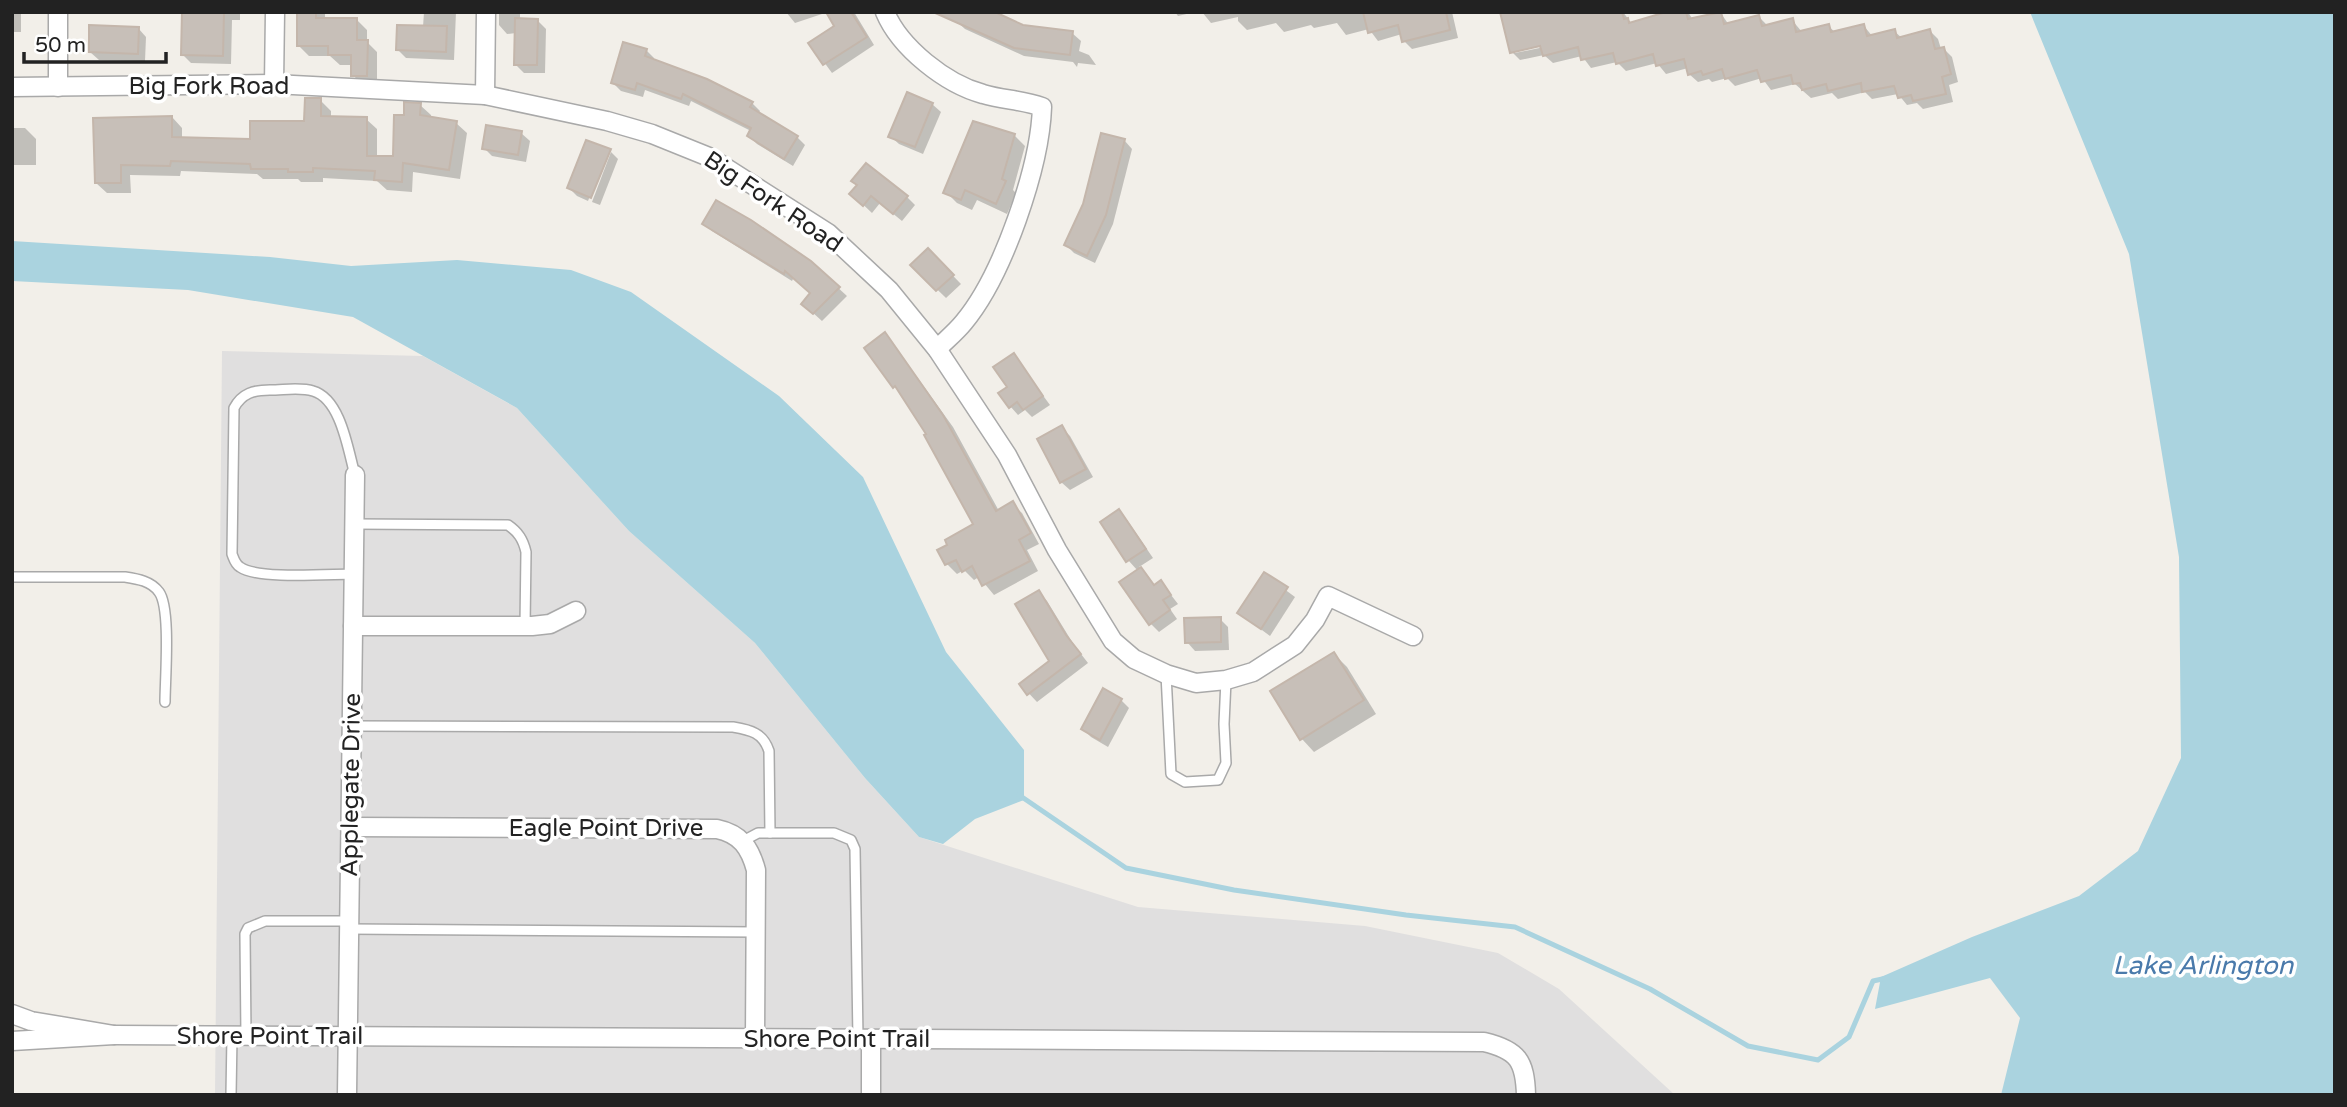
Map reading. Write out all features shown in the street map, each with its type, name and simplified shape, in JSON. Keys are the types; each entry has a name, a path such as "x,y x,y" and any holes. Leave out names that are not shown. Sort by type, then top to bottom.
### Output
{"street":[{"path":"58,12 58,87"},
{"path":"274,84 275,12"},
{"path":"485,95 486,12"},
{"path":"885,12 889,22 910,49 936,71 982,94 1042,107 1041,135 1034,167 992,277 965,321 937,349"},
{"name":"Big Fork Road","path":"12,88 274,84 485,95 607,121 652,134 709,157 828,233 889,290 937,349 1007,455 1057,550 1113,641 1134,659 1166,674 1196,683 1226,680 1253,672 1296,645 1315,620 1328,596 1413,636"},
{"name":"Applegate Drive","path":"347,1095 355,475"},
{"path":"353,626 525,626 550,624 576,611"},
{"name":"Eagle Point Drive","path":"350,827 718,829 732,832 743,841"},
{"path":"743,841 752,855 756,870 755,1038"},
{"name":"Shore Point Trail","path":"12,1014 31,1021 114,1035"},
{"name":"Shore Point Trail","path":"12,1041 114,1035 1484,1042 1502,1046 1512,1052 1521,1063 1525,1074 1526,1095"},
{"path":"865,1039 871,1095"}],"lane":[{"path":"354,574 260,574 242,569 235,562 232,554 233,461 234,408 238,401 256,390 310,390 319,393 336,412 355,475"},
{"path":"354,524 508,525 516,530 526,551 525,626"},
{"path":"12,578 117,577 139,579 153,587 161,595 165,612 165,702"},
{"path":"1166,674 1171,774 1185,782 1218,780 1226,763 1226,680"},
{"path":"352,726 719,727 747,730 766,741 769,751 770,832"},
{"path":"743,841 758,832 834,832 850,840 855,849 865,1039"},
{"path":"232,1095 239,1036 245,934 248,928 265,921 349,925 755,932"}],"shaded area":[{"path":"222,351 423,356 517,408 629,531 755,643 865,778 919,837 1138,907 1365,926 1498,953 1559,989 1675,1095 215,1095"}],"water":[{"name":"Lake Arlington","path":"2030,12 2335,12 2335,1095 2001,1095 2020,1018 1990,978 1875,1009 1881,977 1972,937 2079,896 2138,851 2181,758 2179,557 2129,254"},
{"path":"12,241 270,257 351,266 457,260 571,270 631,292 779,396 863,477 946,652 1024,750 1024,800 975,819 943,844 919,837 865,778 755,643 629,531 517,408 353,317 188,290 12,281"}],"building":[{"path":"182,12 224,12 223,56 181,55"},
{"path":"297,12 316,12 316,18 357,18 357,40 368,40 367,76 351,76 351,55 328,55 328,46 297,46"},
{"path":"826,12 851,12 867,37 823,65 808,43 834,26"},
{"path":"933,12 995,12 1023,25 1073,31 1070,55 1014,48"},
{"path":"1363,12 1446,12 1450,30 1402,42 1398,25 1368,33"},
{"path":"1500,12 1622,12 1629,23 1666,12 1686,12 1688,19 1721,12 1724,24 1759,15 1762,26 1793,18 1796,32 1829,24 1831,32 1864,24 1867,36 1895,29 1897,38 1930,29 1935,49 1944,47 1951,74 1942,77 1946,94 1913,101 1911,95 1898,98 1894,86 1862,92 1861,83 1828,91 1826,84 1802,90 1800,83 1793,84 1791,75 1761,82 1757,70 1725,79 1722,69 1703,75 1701,71 1688,75 1684,59 1656,66 1653,54 1616,64 1613,53 1581,60 1578,47 1543,56 1540,46 1510,53"},
{"path":"515,18 538,19 537,65 514,65"},
{"path":"89,25 139,27 138,54 89,52"},
{"path":"397,25 447,26 446,52 396,50"},
{"path":"623,42 647,49 645,56 707,79 753,102 750,107 798,136 784,159 747,136 751,128 683,94 681,99 637,83 635,90 611,83"},
{"path":"907,92 933,103 915,147 888,137"},
{"path":"305,98 321,98 321,116 367,117 367,156 393,156 394,115 404,115 404,102 421,103 420,115 457,121 449,170 403,163 402,182 374,180 375,171 313,168 313,172 288,172 288,169 251,169 250,164 171,161 170,166 121,165 121,183 95,183 93,118 172,116 172,137 250,139 250,121 304,121"},
{"path":"973,121 1015,134 1002,179 1006,181 996,204 965,190 961,200 943,193"},
{"path":"486,125 522,131 518,155 482,149"},
{"path":"1101,133 1125,139 1106,215 1087,256 1064,245 1083,204"},
{"path":"586,140 611,149 591,198 567,188"},
{"path":"866,163 908,196 893,214 871,196 863,206 849,194 857,185 851,181"},
{"path":"716,200 811,261 840,287 813,314 801,304 810,293 785,271 784,274 702,224"},
{"path":"928,248 954,275 936,291 910,265"},
{"path":"885,332 943,415 996,511 1013,501 1031,533 1019,540 1030,561 982,586 972,566 962,572 956,560 945,565 937,550 947,545 945,540 973,524 924,435 926,434 895,386 893,388 864,348"},
{"path":"1014,353 1043,396 1023,410 1017,402 1009,408 998,393 1007,387 993,367"},
{"path":"1062,425 1086,469 1060,483 1037,439"},
{"path":"1119,509 1146,549 1126,562 1100,522"},
{"path":"1141,567 1154,585 1161,580 1171,595 1163,600 1170,610 1149,625 1119,582"},
{"path":"1264,572 1288,587 1261,629 1237,613"},
{"path":"1039,590 1066,635 1081,654 1027,695 1019,684 1049,661 1015,604"},
{"path":"1221,617 1221,642 1185,643 1184,618"},
{"path":"1334,652 1364,700 1300,740 1270,691"},
{"path":"1103,688 1122,699 1100,740 1081,729"}],"waterway":[{"path":"1019,795 1126,868 1234,890 1406,915 1515,927 1650,989 1748,1046 1818,1060 1849,1037 1873,981 1887,978"}]}
